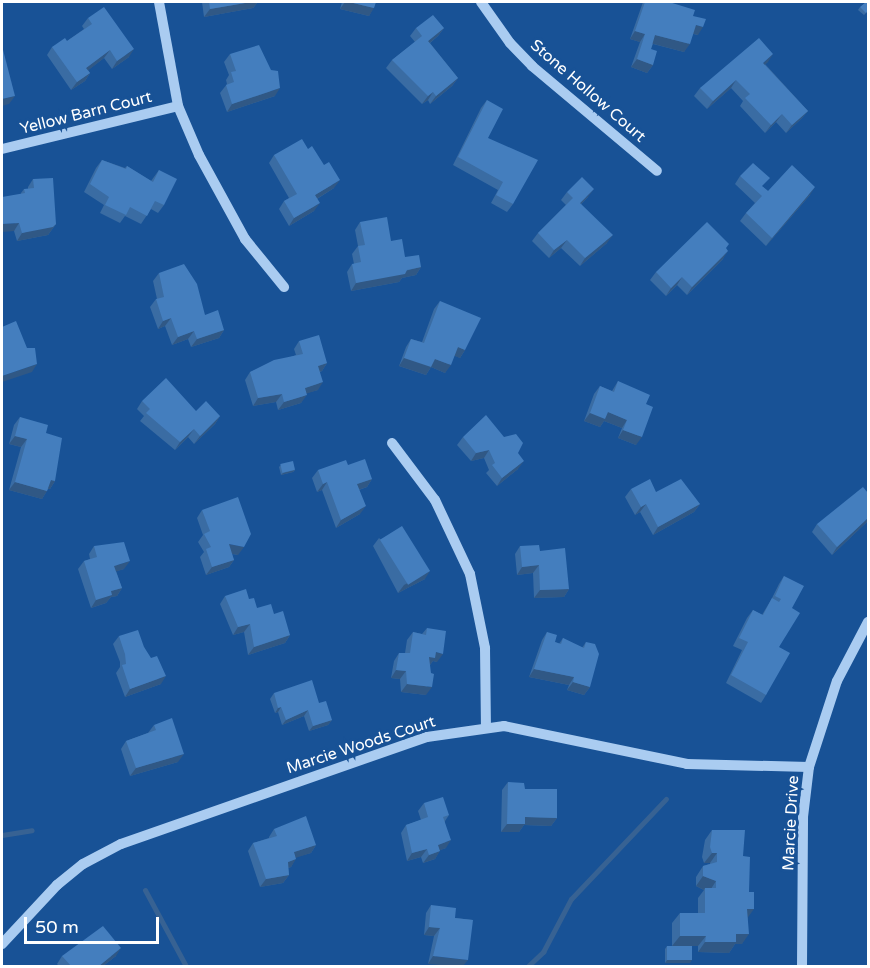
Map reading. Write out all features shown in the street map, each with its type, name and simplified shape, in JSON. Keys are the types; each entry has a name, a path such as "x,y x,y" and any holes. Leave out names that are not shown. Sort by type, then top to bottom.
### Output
{"street":[{"path":"159,2 178,106 199,155 240,231 284,287"},
{"name":"Stone Hollow Court","path":"481,2 510,43 532,66 657,171"},
{"name":"Yellow Barn Court","path":"2,149 178,106"},
{"path":"392,443 435,500 470,574 484,639 486,726"},
{"name":"Marcie Drive","path":"802,966 803,817 809,767 837,681 868,622"},
{"name":"Marcie Woods Court","path":"2,944 57,885 83,864 121,844 427,737 486,726 524,729 687,764 809,767"}],"building":[{"path":"209,2 251,2 210,9"},
{"path":"349,2 376,2 374,8"},
{"path":"645,2 669,2 695,10 693,16 706,19 703,27 696,25 690,44 655,35 651,49 657,51 653,65 637,59 645,34 635,31"},
{"path":"868,2 868,10 866,13 860,7"},
{"path":"104,7 134,49 117,61 110,50 86,68 90,73 77,82 52,47 65,38 67,41 92,24 88,18"},
{"path":"433,15 444,28 428,41 458,78 436,96 433,92 428,96 392,60 422,36 416,28"},
{"path":"759,38 773,54 763,63 808,111 792,125 782,114 771,125 745,98 750,94 736,80 713,101 700,88"},
{"path":"259,45 271,70 278,71 280,88 232,104 226,85 234,82 231,72 236,71 230,54"},
{"path":"2,46 15,96 2,99"},
{"path":"487,100 503,109 488,138 538,160 513,204 496,195 503,182 458,157"},
{"path":"302,139 308,149 312,146 324,165 329,162 340,180 315,195 320,203 294,218 284,201 297,194 274,155"},
{"path":"102,160 126,169 127,166 153,182 159,170 177,179 164,205 155,201 147,216 130,207 126,215 105,205 109,197 90,184"},
{"path":"753,163 770,178 762,186 768,191 792,165 815,187 772,238 746,213 762,196 740,176"},
{"path":"582,177 594,189 580,203 613,235 585,258 567,240 554,250 538,233 573,198 567,192"},
{"path":"53,178 56,224 53,227 22,233 19,223 2,224 2,197 25,193 24,189 34,188 33,179"},
{"path":"387,217 391,241 402,239 405,257 419,255 421,267 407,270 405,274 356,283 352,264 361,262 358,246 365,245 360,222"},
{"path":"707,222 729,244 726,248 728,251 692,287 682,277 671,288 656,272"},
{"path":"184,264 197,284 205,315 218,310 224,330 197,339 194,331 178,337 171,318 163,321 156,299 164,297 159,273"},
{"path":"440,301 481,318 465,350 458,347 451,365 435,359 431,367 404,358 411,339 424,343"},
{"path":"16,321 27,348 35,348 37,364 2,376 2,327"},
{"path":"319,335 327,363 318,366 323,382 305,388 307,395 284,402 282,394 258,398 250,372 274,360 303,354 299,341"},
{"path":"166,378 196,411 206,401 220,416 200,436 194,429 180,442 146,413 150,409 142,401"},
{"path":"618,381 650,395 646,404 653,407 642,437 623,430 627,420 608,412 605,419 590,413 600,386 614,392"},
{"path":"486,415 504,437 516,434 523,443 518,453 524,461 502,478 492,465 495,463 489,450 476,453 463,437"},
{"path":"20,417 48,425 46,433 62,438 55,481 51,480 47,491 15,482 27,439 15,436"},
{"path":"365,459 372,479 357,484 366,506 341,520 327,482 323,484 318,470 346,460 348,465"},
{"path":"293,461 295,470 282,473 280,464"},
{"path":"650,479 656,492 681,479 700,504 658,527 646,504 641,507 631,489"},
{"path":"863,487 868,493 868,518 837,547 817,524"},
{"path":"238,497 251,534 244,547 229,544 234,560 212,567 206,549 211,547 204,534 210,531 202,510"},
{"path":"402,526 430,571 408,585 380,540"},
{"path":"124,542 130,561 114,566 122,588 111,591 112,595 96,600 84,561 97,557 94,546"},
{"path":"539,545 540,551 565,548 569,589 540,590 539,565 522,567 520,546"},
{"path":"784,576 804,586 792,608 800,613 779,647 790,653 766,695 731,675 748,642 739,638 753,610 763,615 772,598 779,602 781,599 775,596"},
{"path":"246,589 249,599 254,598 257,608 271,604 274,614 283,611 290,635 254,647 250,624 238,627 225,596"},
{"path":"427,628 446,631 443,654 436,652 435,658 429,657 431,673 434,674 432,687 407,684 406,671 396,670 399,653 410,653 413,632 426,635"},
{"path":"138,630 144,647 151,658 157,656 166,676 130,689 122,665 126,664 125,654 119,636"},
{"path":"547,632 557,635 555,642 561,644 563,638 584,648 586,642 595,644 599,654 590,687 573,682 574,677 534,669"},
{"path":"312,680 319,703 326,701 332,720 313,726 308,710 286,720 281,707 278,708 274,693"},
{"path":"172,718 184,754 136,768 126,741 156,730 154,725"},
{"path":"508,782 524,783 525,789 557,789 557,818 525,817 525,824 507,824"},
{"path":"443,797 449,815 443,817 451,840 438,845 440,851 429,855 427,849 412,853 406,825 428,817 424,803"},
{"path":"306,816 316,845 294,852 296,859 288,862 289,875 266,879 253,843 277,836 274,829"},
{"path":"712,830 745,830 743,856 750,857 749,892 754,892 754,909 747,909 749,934 736,934 736,942 705,942 706,936 680,936 680,913 705,913 705,888 716,888 716,881 703,876 703,866 717,862 717,853 712,853 710,847"},
{"path":"431,905 456,908 455,918 473,920 468,960 433,956 440,928 429,927"},
{"path":"103,926 121,948 99,966 71,966 62,956"},
{"path":"667,946 692,946 692,960 667,960"}],"waterway":[{"path":"528,966 543,952 571,899 666,799"},
{"path":"2,835 32,830"},
{"path":"145,890 186,966"}]}
